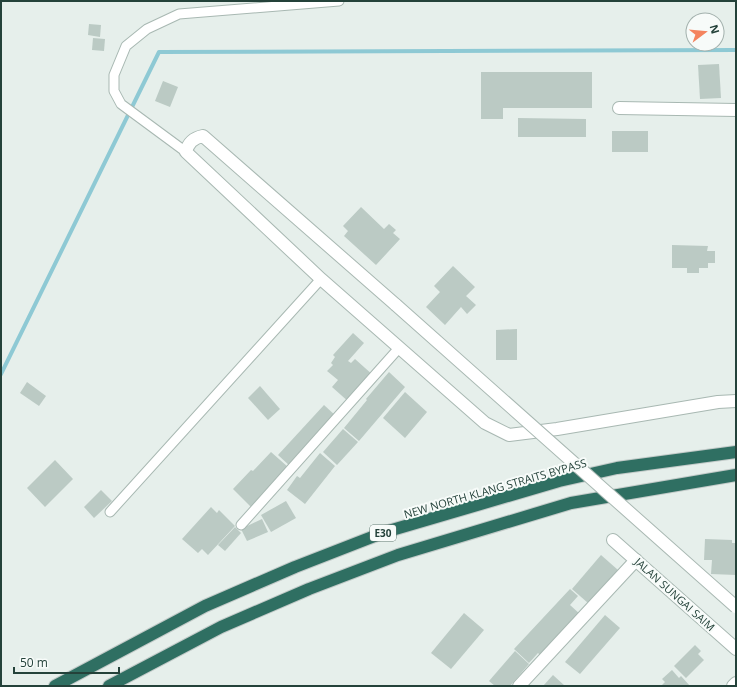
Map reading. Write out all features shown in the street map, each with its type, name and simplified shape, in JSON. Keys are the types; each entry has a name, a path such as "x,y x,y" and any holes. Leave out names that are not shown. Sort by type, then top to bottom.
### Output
{"highway":[{"name":"NEW NORTH KLANG STRAITS BYPASS","path":"55,686 205,606 295,567 385,532 559,481 618,468 736,452"},
{"name":"E30","path":"109,686 222,627 309,589 398,555 571,503 736,475"}],"street":[{"path":"619,108 736,110"},
{"path":"736,402 718,402 557,429 509,435 485,423 321,279 186,152 187,148 196,138 203,136 396,305 736,607"},
{"name":"JALAN SUNGAI SAIM","path":"613,540 736,649"},
{"path":"519,686 636,560"},
{"path":"733,686 736,683"}],"lane":[{"path":"186,152 121,104 114,91 114,75 126,46 147,29 179,14 339,1"},
{"path":"110,512 321,279"},
{"path":"241,525 399,348"}],"building":[{"path":"89,24 101,25 100,37 88,35"},
{"path":"93,38 105,39 104,51 92,50"},
{"path":"719,64 721,98 700,99 698,65"},
{"path":"481,72 592,72 592,108 503,108 503,119 481,119"},
{"path":"163,81 178,87 170,107 155,101"},
{"path":"518,118 586,119 586,137 518,137"},
{"path":"612,131 648,131 648,152 612,152"},
{"path":"361,207 384,229 389,224 396,230 393,233 400,239 376,265 344,236 348,231 343,226"},
{"path":"672,245 708,246 707,251 715,251 715,263 708,263 708,268 699,268 699,273 687,273 687,268 672,268"},
{"path":"453,266 475,287 466,296 476,305 467,314 461,307 445,325 426,307 440,292 434,286"},
{"path":"517,329 517,360 496,360 496,330"},
{"path":"353,333 364,343 348,361 351,363 355,359 374,376 350,403 332,387 338,380 327,371 333,365 331,363 335,357 333,355"},
{"path":"389,372 405,387 359,441 344,428"},
{"path":"27,382 46,396 39,406 20,393"},
{"path":"260,386 280,409 268,420 248,398"},
{"path":"405,392 427,412 405,438 383,418"},
{"path":"324,405 337,417 291,467 278,455"},
{"path":"343,429 358,442 337,465 323,452"},
{"path":"271,452 288,467 251,507 233,489"},
{"path":"320,453 335,466 305,504 287,490 297,476 300,478"},
{"path":"55,460 73,479 45,507 27,488"},
{"path":"101,490 112,501 94,518 84,507"},
{"path":"286,501 296,518 271,532 261,515"},
{"path":"211,507 217,513 219,510 235,526 208,555 202,549 198,553 182,539"},
{"path":"262,519 268,532 247,541 241,529"},
{"path":"235,527 241,533 225,551 218,545"},
{"path":"705,539 732,540 732,543 736,543 736,575 711,574 712,560 704,560"},
{"path":"601,555 618,570 588,603 572,589"},
{"path":"570,589 578,596 570,605 581,615 542,657 538,653 529,663 514,649"},
{"path":"464,613 484,630 451,669 431,653"},
{"path":"605,615 620,628 580,674 565,662"},
{"path":"695,645 701,651 698,654 704,660 686,678 674,666"},
{"path":"515,651 529,664 510,686 495,686 489,681"},
{"path":"672,670 679,678 681,676 690,686 661,686 665,682 662,679"},
{"path":"553,675 565,686 543,686"}],"waterway":[{"path":"1,374 159,52 736,50"}]}
